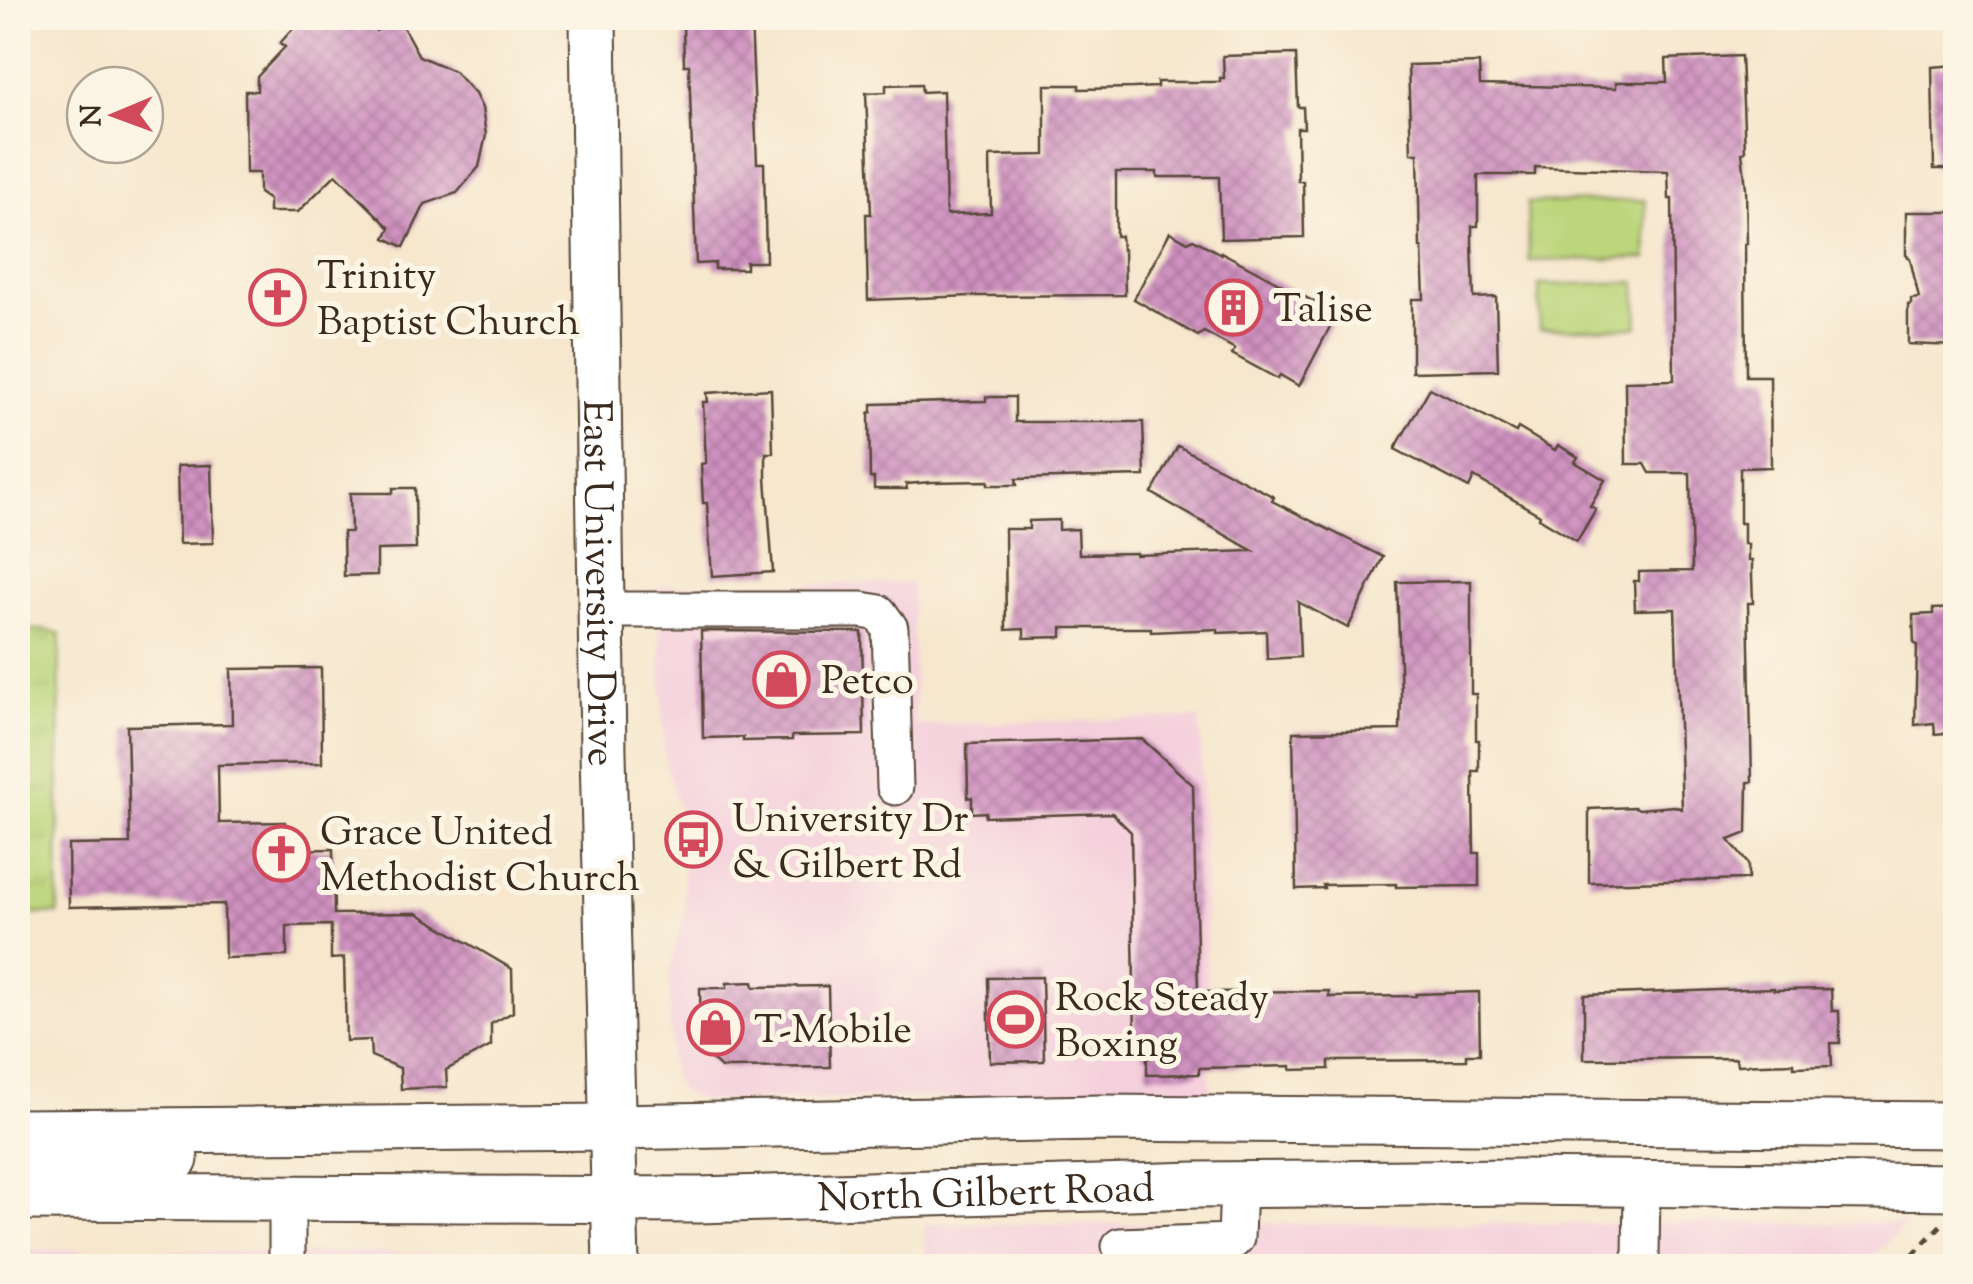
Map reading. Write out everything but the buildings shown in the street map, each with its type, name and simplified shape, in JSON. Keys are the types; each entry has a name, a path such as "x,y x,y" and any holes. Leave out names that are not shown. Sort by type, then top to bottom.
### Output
{"main road":[{"name":"East University Drive","path":"594,18 604,793 616,1266"},
{"name":"North Gilbert Road","path":"40,1132 1100,1118 1956,1125"},
{"path":"1100,1118 1100,1188"},
{"path":"1520,1182 1522,1122"},
{"path":"1902,1187 1903,1125"},
{"path":"64,1197 72,1179 88,1166 178,1159 204,1153 245,1130"},
{"path":"18,1165 52,1157 61,1143 40,1132"},
{"name":"North Gilbert Road","path":"18,1197 698,1200 1238,1184 1520,1182 1902,1187 1949,1206"}],"lane":[{"path":"601,610 879,613 890,628 894,788"},
{"path":"1120,1246 1232,1242 1236,1238 1238,1184"},
{"path":"1641,1259 1642,1184"},
{"path":"286,1198 287,1266"}],"path":[{"path":"1902,1266 1949,1206"}],"shaded area":[{"path":"912,583 915,725 1200,718 1210,1094 703,1101 681,1092 676,1084 670,1052 669,972 685,911 680,815 664,756 659,586"},
{"path":"1907,1223 1863,1266 926,1266 924,1224"},
{"path":"18,1250 554,1255 555,1266 18,1266"}],"green space":[{"path":"1645,200 1647,258 1529,261 1527,203"},
{"path":"1636,282 1638,327 1540,329 1539,285"},
{"path":"18,630 60,633 58,914 18,914"}],"place":[{"name":"Trinity Baptist Church","path":"278,297"},
{"name":"Talise","path":"1234,307"},
{"name":"Petco","path":"782,679"},
{"name":"University Dr & Gilbert Rd","path":"693,840"},
{"name":"Grace United Methodist Church","path":"281,853"},
{"name":"Rock Steady Boxing","path":"1016,1019"},
{"name":"T-Mobile","path":"715,1028"}]}
